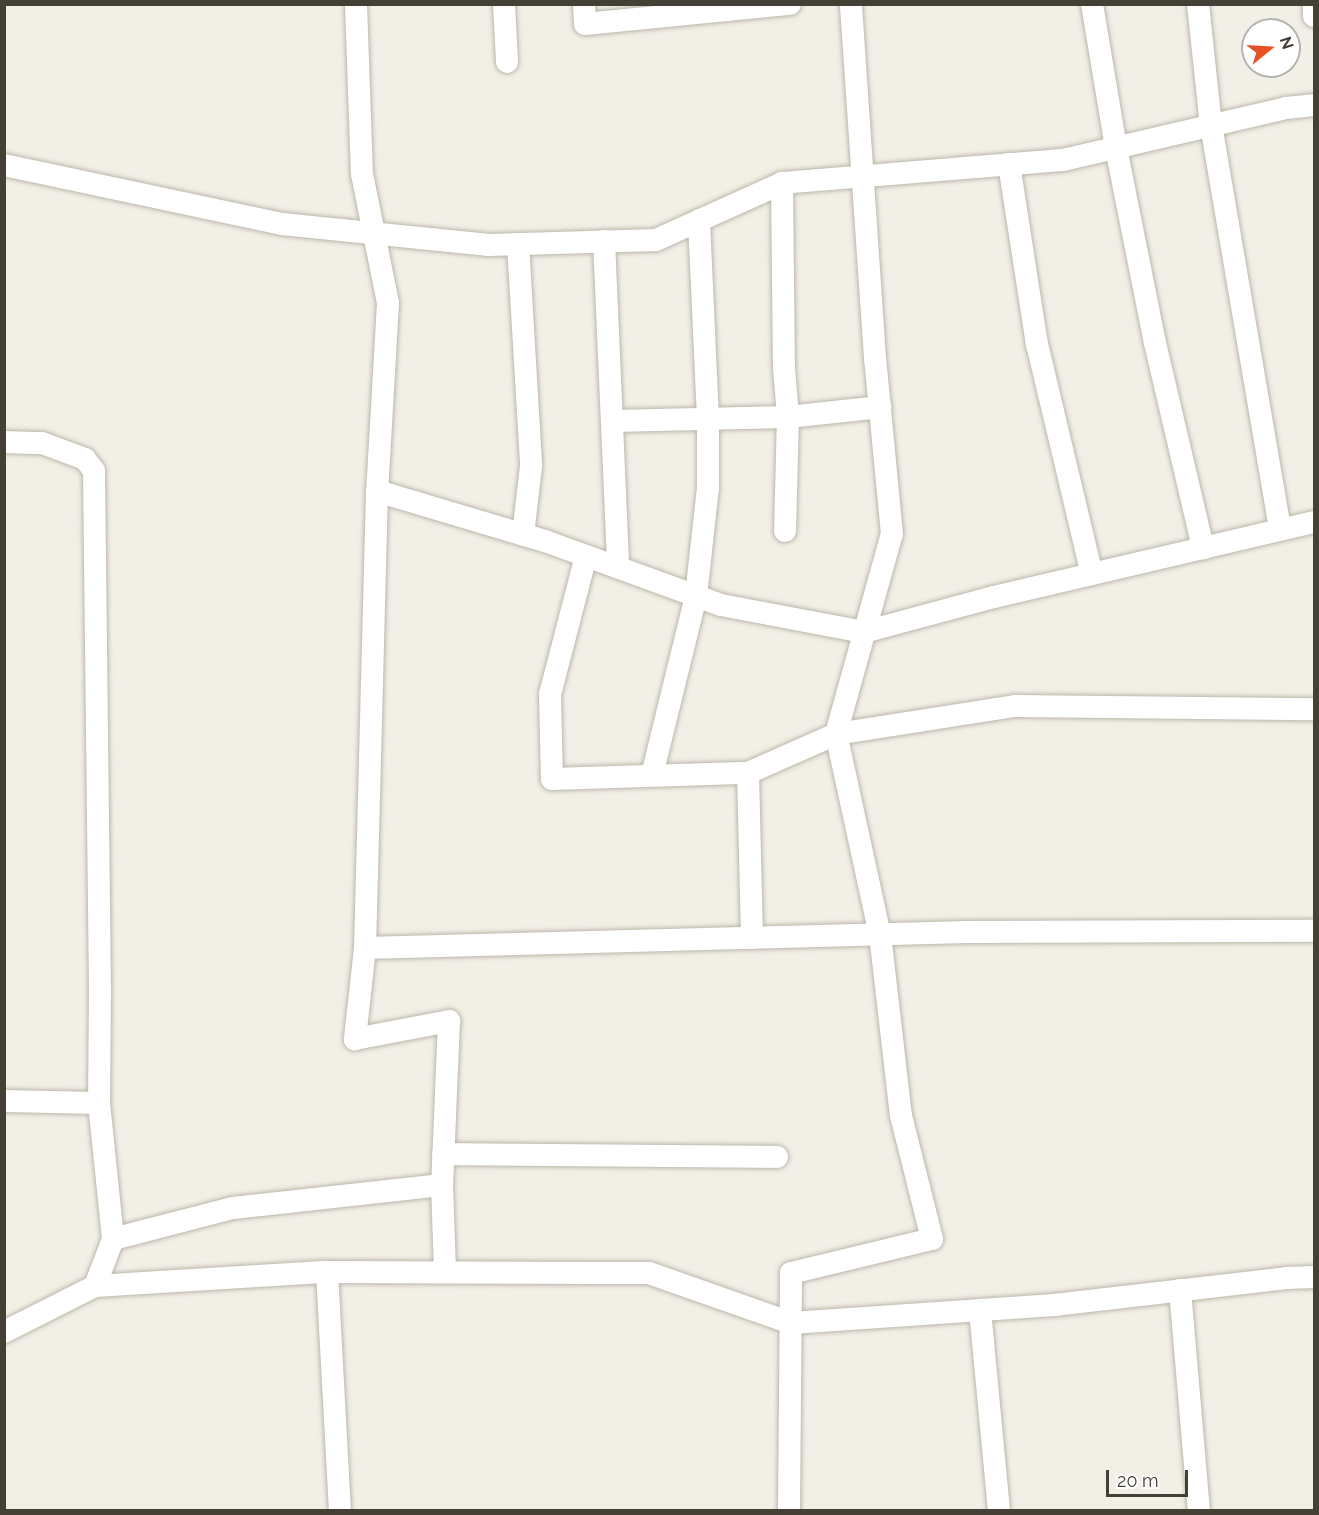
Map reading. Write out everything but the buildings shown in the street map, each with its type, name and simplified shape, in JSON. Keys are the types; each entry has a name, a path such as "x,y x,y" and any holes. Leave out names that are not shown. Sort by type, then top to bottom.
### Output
{"street":[{"path":"356,4 362,174 388,303 377,491 365,948 355,1039 449,1021 442,1185 445,1272"},
{"path":"504,4 507,62"},
{"path":"584,4 585,24 722,8 790,4"},
{"path":"789,1510 791,1273 932,1239 901,1116 880,935 837,734 892,534 862,176 851,4"},
{"path":"1092,4 1116,148 1155,343 1203,548"},
{"path":"1198,4 1211,125 1280,529"},
{"path":"1314,4 1314,16"},
{"path":"4,165 282,224 489,245 656,240 782,183 1063,160 1286,108 1314,105"},
{"path":"1009,164 1037,344 1092,574"},
{"path":"782,183 784,368 788,417 785,531"},
{"path":"652,776 696,596 708,488 708,419 699,220"},
{"path":"604,242 618,568"},
{"path":"518,244 531,466 523,535"},
{"path":"612,421 788,417 880,407"},
{"path":"4,442 42,443 85,459 94,471 100,991 99,1103 113,1239 94,1286"},
{"path":"377,491 523,535 721,605 864,632 1092,574 1314,522"},
{"path":"586,556 550,694 552,779 748,773 837,734 1015,706 1314,709"},
{"path":"748,773 752,938"},
{"path":"365,948 968,932 1314,931"},
{"path":"4,1101 99,1103"},
{"path":"443,1154 777,1157"},
{"path":"113,1239 233,1208 442,1185"},
{"path":"327,1272 340,1510"},
{"path":"4,1332 94,1286 327,1272 649,1273 791,1323 980,1310 1314,1277"},
{"path":"1180,1290 1199,1510"},
{"path":"980,1310 999,1510"}]}
